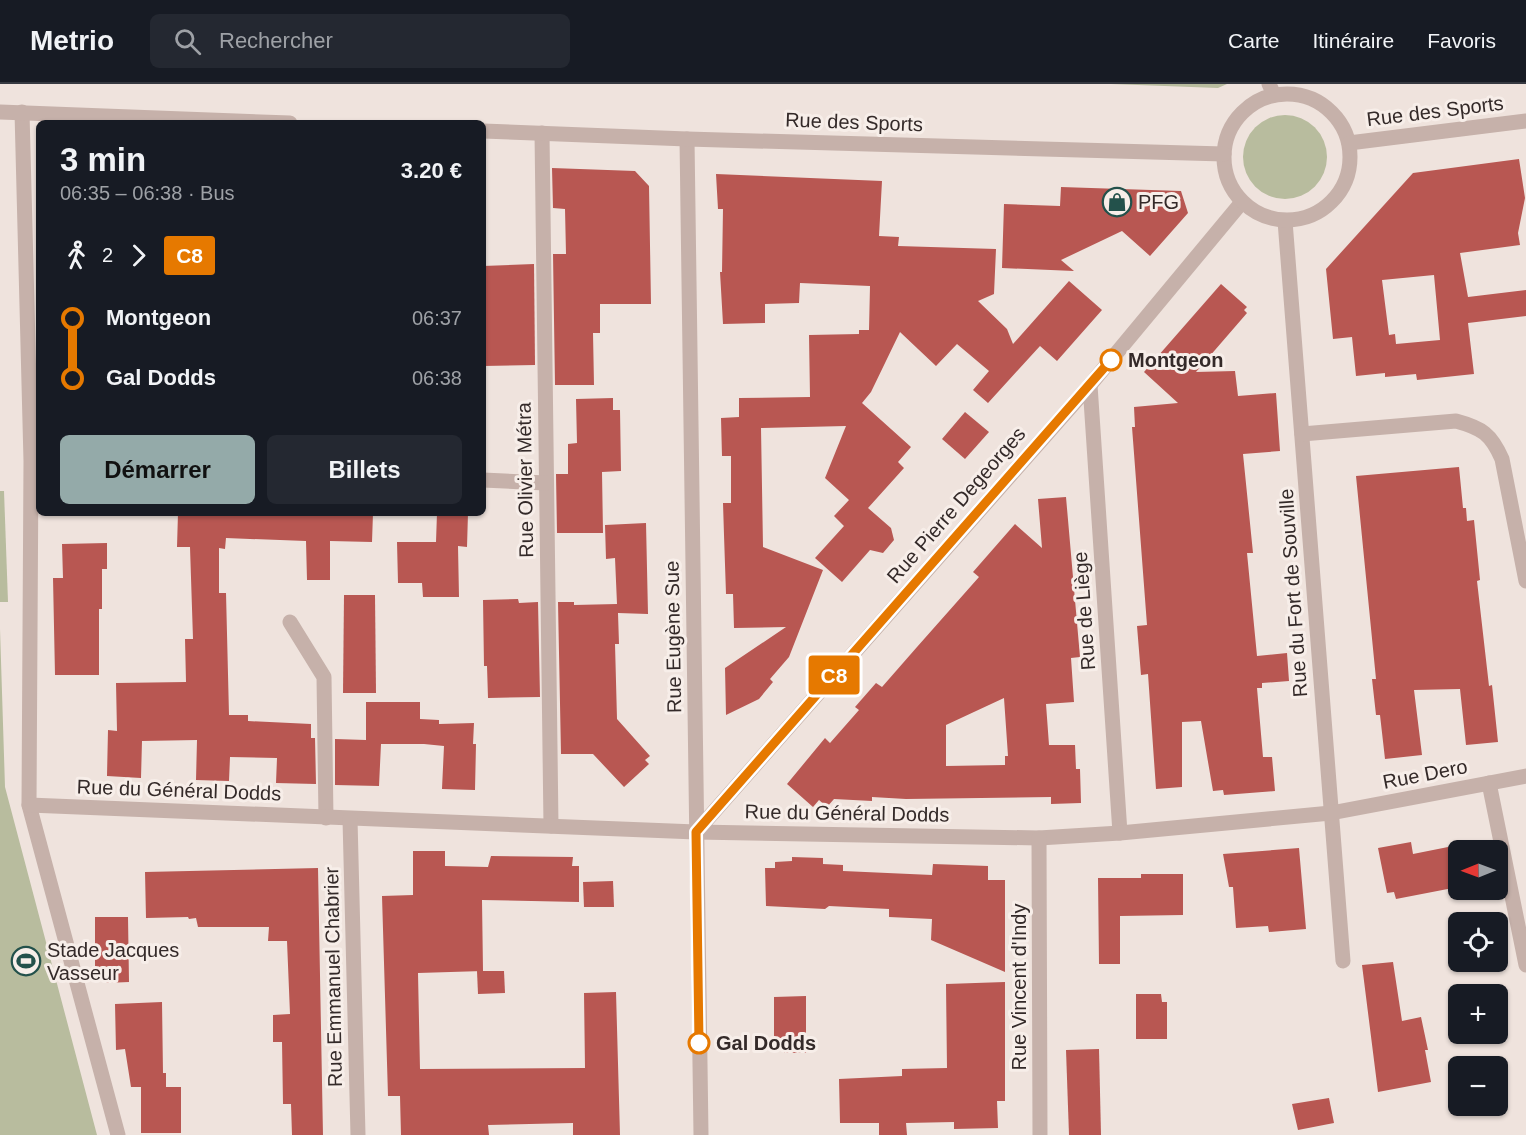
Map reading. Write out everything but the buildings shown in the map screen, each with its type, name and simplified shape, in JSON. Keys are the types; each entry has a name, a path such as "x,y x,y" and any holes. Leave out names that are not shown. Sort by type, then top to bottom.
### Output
{"street":[{"path":"1271,89 1313,99 1329,110 1342,125 1349,143 1351,159 1348,176 1336,197 1317,213 1302,219 1285,221 1255,212 1242,202 1232,188 1225,171 1224,154 1227,137 1240,116 1271,89"},
{"path":"0,111 217,120"},
{"path":"22,112 35,462 29,805 118,1135"},
{"name":"Rue des Sports","path":"1349,143 1526,121"},
{"name":"Rue des Sports","path":"486,131 1224,154"},
{"name":"Rue Olivier Métra","path":"542,133 551,826"},
{"name":"Rue Eugène Sue","path":"687,139 701,1135"},
{"name":"Rue Pierre Degeorges","path":"696,832 1090,386 1242,202"},
{"name":"Rue du Fort de Souville","path":"1285,221 1343,962"},
{"name":"Rue de Liège","path":"1090,386 1120,833"},
{"path":"1302,434 1456,421 1474,426 1487,434 1494,441 1502,459 1526,581"},
{"path":"486,480 546,483"},
{"path":"290,622 324,677 326,818"},
{"name":"Rue Dero","path":"1331,813 1526,776"},
{"path":"1490,783 1526,965"},
{"name":"Rue du Général Dodds","path":"29,805 696,832 1039,838 1120,833 1331,813"},
{"name":"Rue Emmanuel Chabrier","path":"350,819 358,1135"},
{"name":"Rue Vincent d'Indy","path":"1039,838 1041,1135"}],"green space":[{"path":"1111,84 1227,84 1218,88"},
{"path":"1285,115 1308,122 1320,134 1327,157 1320,180 1308,192 1285,199 1262,192 1250,180 1243,157 1250,134 1262,122"},
{"path":"0,491 4,491 8,602 0,602"},
{"name":"Stade Jacques Vasseur","path":"0,629 5,787 97,1135 0,1135"}],"bus line":[{"name":"C8","path":"699,1043 696,832 1111,360"}],"place":[{"name":"PFG","path":"1117,202"},
{"name":"Montgeon","path":"1111,360"},
{"name":"Stade Jacques Vasseur","path":"26,961"},
{"name":"Gal Dodds","path":"699,1043"}]}
